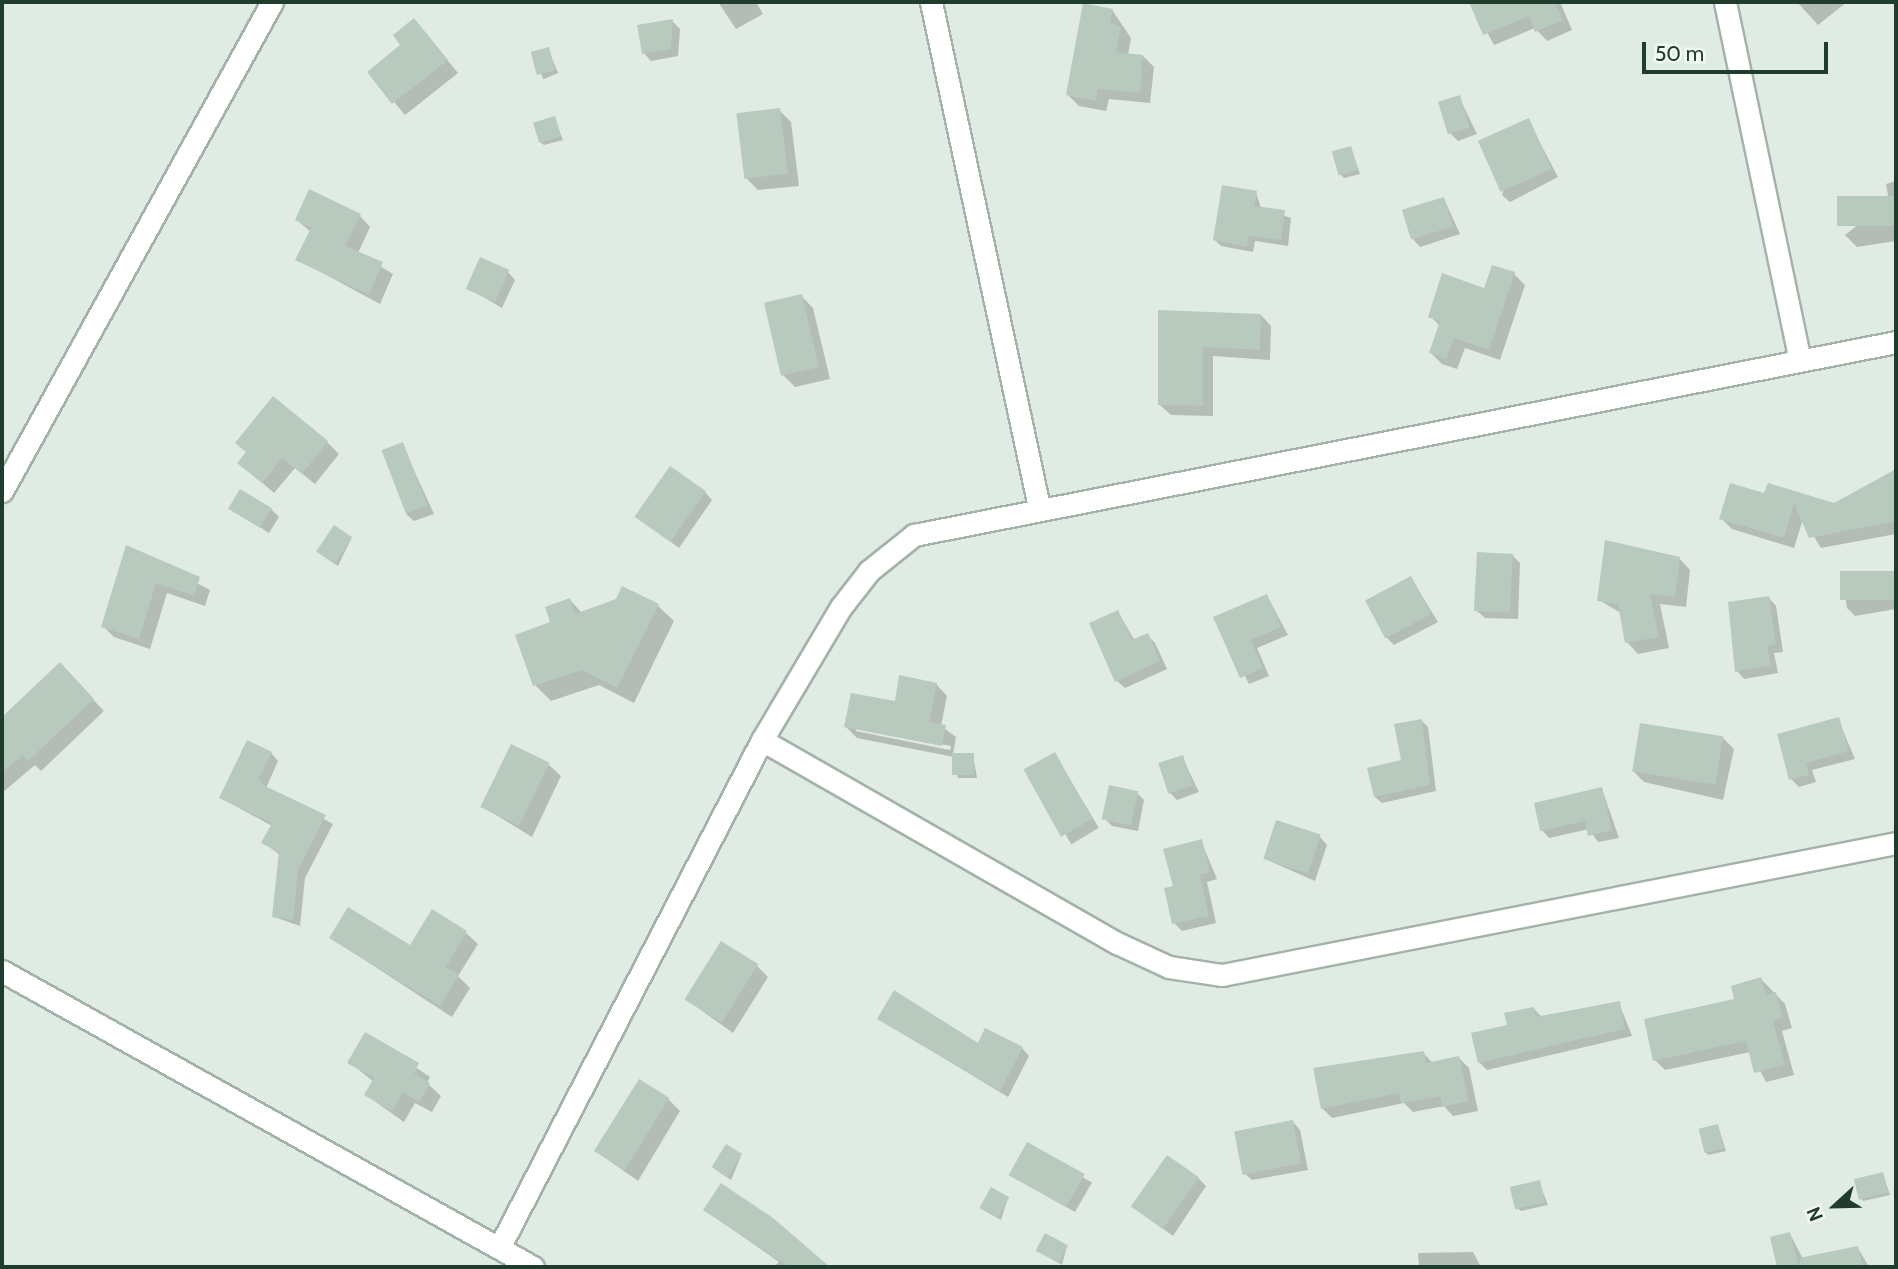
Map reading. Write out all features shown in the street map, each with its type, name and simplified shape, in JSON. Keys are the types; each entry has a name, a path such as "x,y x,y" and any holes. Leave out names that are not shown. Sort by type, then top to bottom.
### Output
{"street":[{"path":"2,491 272,2"},
{"path":"930,2 1039,507"},
{"path":"1725,2 1800,360"},
{"path":"499,1248 762,740 869,571 914,535 1039,507 1896,342"},
{"path":"762,740 1117,943 1169,967 1222,975 1896,843"},
{"path":"2,971 533,1267"}],"building":[{"path":"1469,2 1563,2 1556,5 1563,20 1535,32 1529,16 1483,35"},
{"path":"1083,3 1113,9 1110,23 1121,26 1116,52 1143,55 1140,93 1098,89 1096,101 1066,95"},
{"path":"414,18 448,60 392,104 367,72 400,45 393,35"},
{"path":"673,19 671,49 642,54 637,25"},
{"path":"549,47 555,70 537,75 531,52"},
{"path":"1460,95 1470,128 1448,134 1438,102"},
{"path":"780,108 788,174 744,179 736,113"},
{"path":"555,116 561,136 539,143 533,123"},
{"path":"1529,118 1552,169 1501,192 1478,141"},
{"path":"1351,146 1358,170 1339,176 1332,152"},
{"path":"1222,185 1257,191 1254,206 1285,210 1281,240 1249,236 1247,247 1213,240"},
{"path":"309,189 361,214 345,246 383,262 369,295 295,260 311,228 295,220"},
{"path":"1837,196 1896,196 1896,226 1837,226"},
{"path":"1444,197 1453,227 1411,240 1402,210"},
{"path":"480,257 509,270 495,302 466,289"},
{"path":"1492,265 1515,272 1489,350 1454,338 1446,359 1429,353 1440,321 1428,317 1442,273 1484,288"},
{"path":"802,294 819,367 781,376 764,303"},
{"path":"1158,310 1261,314 1260,350 1203,347 1203,406 1158,405"},
{"path":"273,396 328,441 302,474 282,458 262,483 237,463 246,452 235,443"},
{"path":"403,442 427,505 406,514 382,450"},
{"path":"670,466 706,491 670,542 634,517"},
{"path":"1896,469 1896,521 1809,538 1794,503 1784,538 1719,519 1730,483 1764,493 1768,483 1834,503"},
{"path":"240,489 272,508 260,528 228,509"},
{"path":"334,525 352,537 334,564 316,552"},
{"path":"1605,540 1680,557 1675,597 1650,594 1659,637 1625,643 1618,604 1597,601"},
{"path":"126,545 200,577 194,596 156,583 139,639 101,627"},
{"path":"1477,552 1513,554 1510,613 1474,611"},
{"path":"1840,571 1896,571 1896,600 1840,600"},
{"path":"1411,576 1431,614 1385,638 1365,600"},
{"path":"622,586 659,604 617,688 582,670 533,686 515,635 550,622 545,607 570,598 575,614 616,599"},
{"path":"1267,594 1281,627 1251,640 1263,668 1240,678 1213,617"},
{"path":"1769,596 1776,644 1767,646 1771,665 1735,672 1728,602"},
{"path":"1118,610 1132,640 1148,633 1160,661 1115,682 1089,623"},
{"path":"60,662 94,699 28,761 23,755 2,772 2,717"},
{"path":"899,675 937,683 929,722 946,725 942,746 844,727 851,693 895,701"},
{"path":"1839,717 1849,751 1806,763 1809,775 1789,780 1777,734"},
{"path":"1422,719 1430,785 1374,797 1367,768 1401,760 1394,724"},
{"path":"1640,723 1723,736 1715,785 1632,771"},
{"path":"247,740 272,752 259,779 265,786 326,815 298,870 293,920 272,917 279,852 261,843 272,823 219,798"},
{"path":"511,744 550,763 519,826 480,807"},
{"path":"1055,752 1092,819 1061,837 1024,769"},
{"path":"952,753 974,753 974,775 952,775"},
{"path":"1183,755 1193,785 1168,793 1158,763"},
{"path":"1109,785 1138,791 1131,825 1102,819"},
{"path":"1602,787 1612,830 1588,836 1585,821 1540,831 1534,803"},
{"path":"1276,820 1321,835 1308,874 1263,859"},
{"path":"1202,839 1210,872 1200,875 1209,916 1172,924 1164,888 1173,886 1163,849"},
{"path":"348,907 410,945 432,909 467,931 446,967 459,975 440,1006 329,938"},
{"path":"721,941 758,964 722,1023 684,1000"},
{"path":"1761,977 1766,995 1776,992 1783,1018 1773,1021 1785,1065 1754,1073 1746,1041 1653,1061 1644,1019 1734,999 1731,986"},
{"path":"894,990 978,1043 985,1028 1023,1047 1000,1091 877,1019"},
{"path":"1620,1001 1625,1029 1478,1063 1471,1033 1507,1025 1504,1013 1534,1007 1536,1017"},
{"path":"365,1032 419,1063 414,1073 430,1083 420,1102 403,1092 392,1111 364,1095 374,1078 347,1063"},
{"path":"1424,1051 1426,1063 1459,1056 1469,1101 1442,1107 1440,1096 1401,1103 1399,1093 1321,1109 1313,1068"},
{"path":"639,1079 670,1098 624,1170 594,1151"},
{"path":"1293,1120 1301,1163 1242,1175 1234,1131"},
{"path":"1718,1124 1724,1148 1705,1153 1699,1129"},
{"path":"1027,1142 1085,1174 1066,1207 1009,1175"},
{"path":"726,1144 742,1154 728,1177 712,1167"},
{"path":"1167,1155 1199,1177 1163,1229 1131,1207"},
{"path":"1883,1172 1888,1192 1859,1200 1854,1179"},
{"path":"1540,1180 1545,1202 1515,1209 1510,1187"},
{"path":"721,1183 773,1218 830,1267 789,1267 703,1210"},
{"path":"991,1187 1009,1197 998,1218 979,1208"},
{"path":"1790,1232 1799,1267 1777,1267 1770,1237"},
{"path":"1045,1233 1068,1245 1059,1263 1036,1251"},
{"path":"1858,1246 1863,1267 1800,1267 1799,1258"}]}
